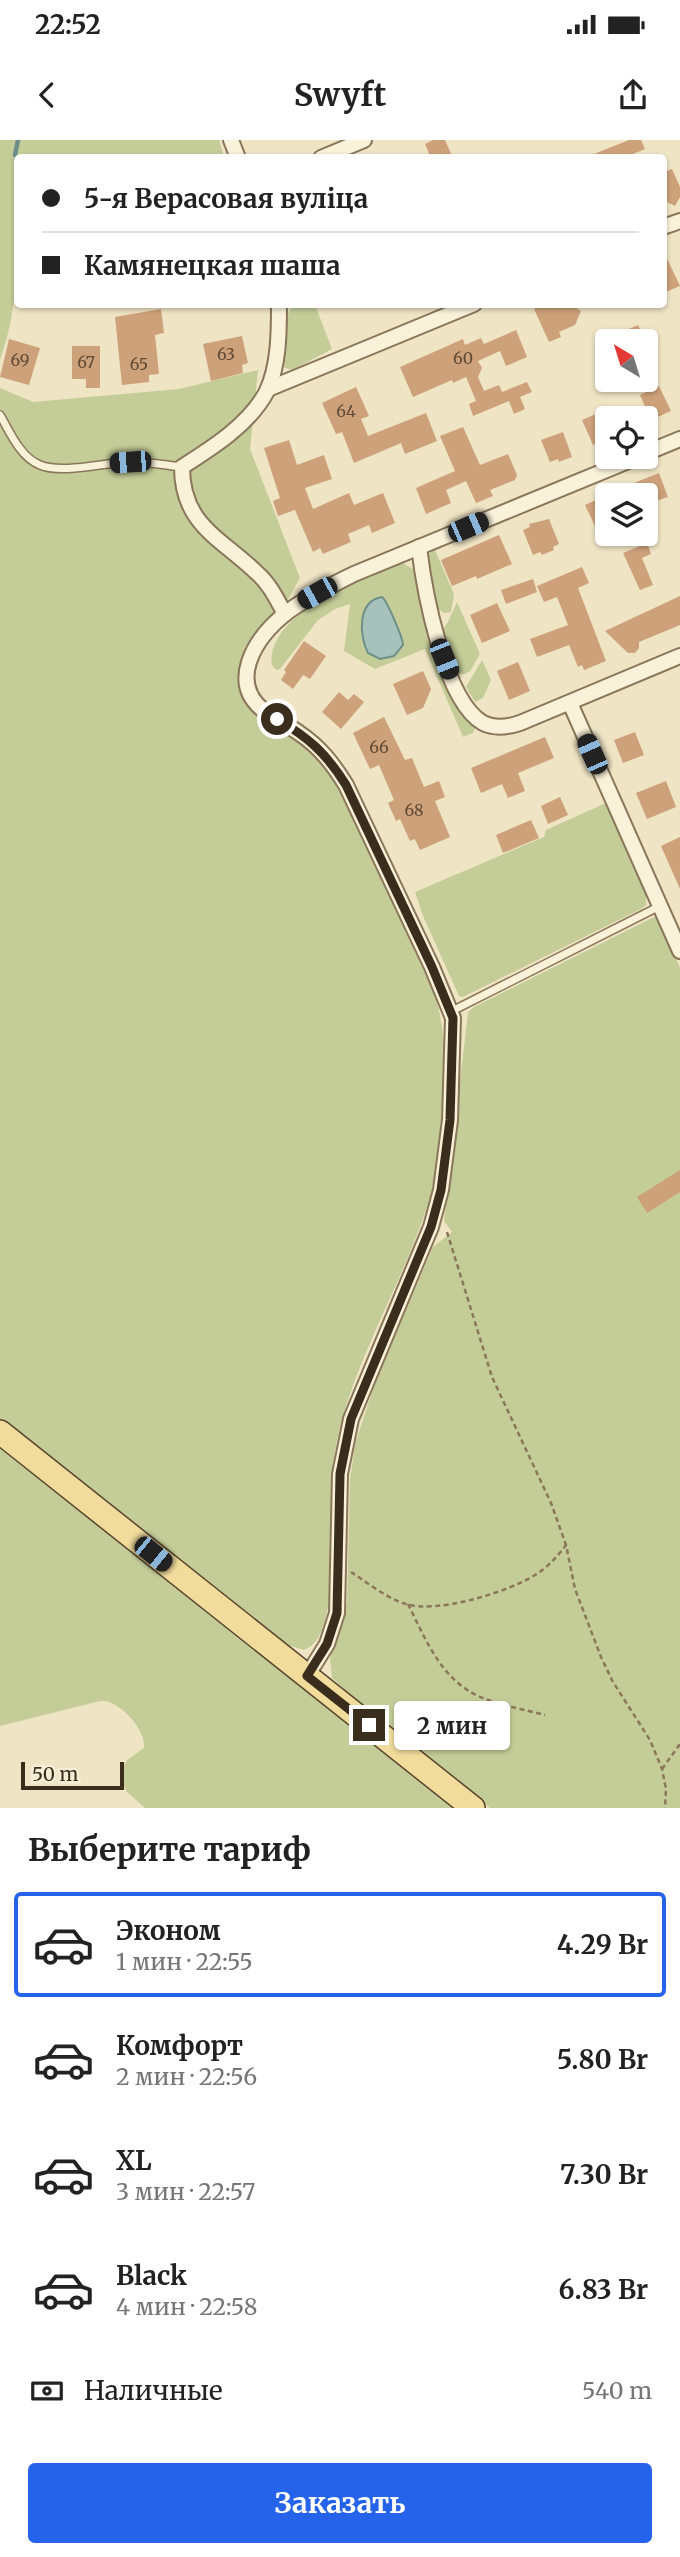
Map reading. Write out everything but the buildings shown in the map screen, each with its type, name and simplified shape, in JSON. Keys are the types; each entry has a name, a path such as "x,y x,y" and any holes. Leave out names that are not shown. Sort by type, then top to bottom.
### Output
{"main road":[{"path":"0,1432 472,1808"}],"street":[{"path":"331,154 364,140"},
{"path":"279,308 276,355 268,389 254,409 230,433 214,447 182,467 184,497 196,517 211,536 265,582 285,614"},
{"path":"268,389 464,308"},
{"path":"658,448 680,439"},
{"path":"307,1676 320,1658 337,1613 340,1474 351,1419 431,1227 439,1199 451,1099 454,1043 452,1011 354,801 335,768 313,743 262,710 252,699 246,687 246,671 251,654 263,635 285,614 354,574 609,469"},
{"path":"419,547 426,597 438,642 466,705 476,717 489,725 505,727 520,723 680,656"},
{"path":"570,703 680,951"}],"lane":[{"path":"0,415 20,448 40,466 57,468 130,462 182,467"},
{"path":"452,1011 660,906"}],"path":[{"path":"447,1232 492,1377 551,1503 566,1545 575,1589 601,1657 613,1682 650,1741 662,1769 666,1789 665,1808"},
{"path":"339,1565 392,1598 425,1608 443,1606 520,1583 549,1565 566,1545"},
{"path":"408,1604 442,1666 457,1682 476,1695 545,1715"},
{"path":"662,1769 680,1744"}],"green space":[{"path":"0,140 219,140 223,154 14,154 14,303 0,360"},
{"path":"316,308 332,349 292,370 283,367 281,344 290,310"},
{"path":"258,370 250,449 300,578 283,607 258,633 245,652 239,671 239,686 254,710 313,751 339,785 434,993 441,1020 445,1060 440,1139 432,1189 408,1257 360,1367 341,1423 331,1482 332,1553 329,1603 316,1641 304,1650 288,1645 0,1420 0,388 33,402 179,389"},
{"path":"428,534 454,594 451,612 444,613 436,608 427,558 432,550"},
{"path":"401,562 413,569 435,652 476,726 473,733 463,737 425,649 375,669 344,651 350,604 335,609 318,620 280,669 276,670 272,665 274,647 284,630 300,614 342,588"},
{"path":"457,602 480,654 470,671 465,674 459,674 452,665 442,630"},
{"path":"482,660 491,680 483,698 475,702 466,687"},
{"path":"606,803 646,894 646,905 463,997 459,996 415,892 544,837 546,830"},
{"path":"654,917 661,922 680,968 680,1808 490,1808 386,1726 332,1678 330,1658 347,1603 350,1480 355,1444 374,1386 433,1247 452,1232 444,1221 468,1012"},
{"path":"0,1448 453,1808 145,1808 126,1791 120,1775 126,1761 144,1748 144,1742 134,1722 117,1706 106,1701 97,1702 0,1726"}],"water":[{"path":"382,597 403,645 394,656 380,659 368,653 363,638 362,620 368,605"}],"waterway":[{"path":"15,154 18,140"}],"route":[{"path":"277,719 313,743 330,759 346,785 432,967 453,1018 450,1120 437,1209 351,1419 340,1474 337,1613 327,1644 307,1676 369,1725"}]}
